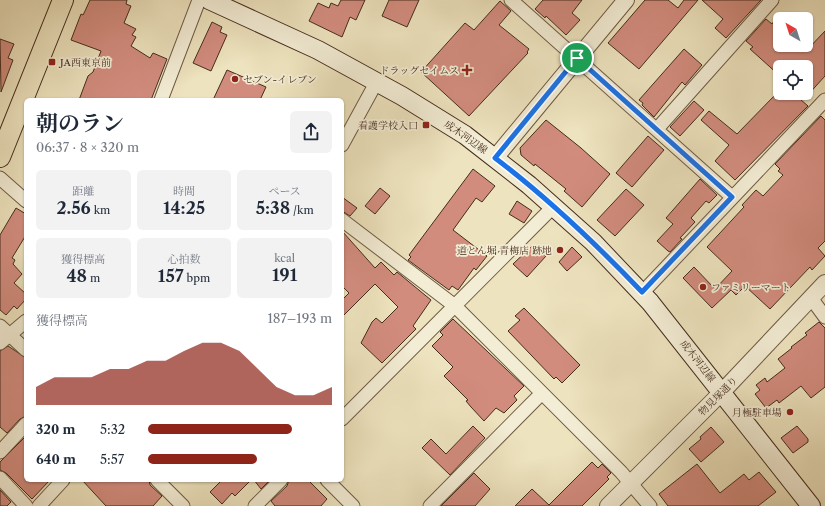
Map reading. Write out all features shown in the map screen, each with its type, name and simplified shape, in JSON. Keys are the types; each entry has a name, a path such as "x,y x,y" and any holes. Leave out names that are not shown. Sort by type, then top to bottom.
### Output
{"main road":[{"path":"0,157 63,0"},
{"name":"成木河辺線","path":"209,0 312,47 377,81 438,118 495,158 554,206 598,247 642,292 811,506"}],"street":[{"path":"162,98 199,0"},
{"path":"511,0 732,197"},
{"path":"495,158 626,0"},
{"path":"657,129 772,0"},
{"path":"344,141 377,81"},
{"path":"642,292 825,100"},
{"path":"0,178 24,199"},
{"path":"344,417 554,206"},
{"path":"344,222 455,306 631,482 650,506"},
{"name":"物見塚通り","path":"608,506 722,392 825,283"},
{"path":"811,298 825,317"},
{"path":"24,322 3,334 24,349"},
{"path":"430,506 542,393"},
{"path":"0,452 24,426"},
{"path":"0,478 26,506"},
{"path":"39,506 61,482"},
{"path":"159,482 183,506"},
{"path":"255,506 279,482"},
{"path":"329,482 353,506"}],"building":[{"path":"90,0 127,0 126,4 131,6 124,23 136,29 132,35 136,37 131,46 150,58 153,53 167,59 152,98 80,98 88,76 93,72 101,51 71,40 81,14 83,15"},
{"path":"341,0 365,0 356,20 350,17 342,37 309,21 318,3 329,8 331,3 338,6"},
{"path":"389,0 419,0 407,27 382,16"},
{"path":"543,0 582,0 572,13 580,20 566,35 546,16 545,18 535,9"},
{"path":"645,0 668,0 678,8 684,0 698,0 639,69 608,43"},
{"path":"702,0 761,0 726,38 715,28 723,19"},
{"path":"500,1 511,11 499,25 529,49 527,52 528,53 469,116 421,72 465,23 474,30"},
{"path":"766,19 772,24 773,22 773,52 813,52 813,44 825,31 825,76 813,89 813,60 773,60 773,70 750,49 753,47 746,41"},
{"path":"212,22 222,27 220,32 227,35 211,71 193,63"},
{"path":"0,39 14,44 8,58 13,60 1,92"},
{"path":"684,49 702,65 685,85 682,82 654,117 639,100"},
{"name":"セブン-イレブン","path":"227,70 266,87 261,98 214,98"},
{"path":"773,97 773,100 801,100 808,106 735,180 715,161 729,145 701,120 709,111 737,134"},
{"path":"694,101 704,110 680,136 670,127"},
{"path":"821,116 825,120 825,241 818,248 825,256 812,270 810,267 770,309 745,286 736,295 731,290 712,308 683,278 694,267 715,289 732,271 707,247 744,207 742,205 756,190 763,196 783,175 778,171 780,169 775,164"},
{"path":"546,120 610,174 582,207 564,191 566,189 535,164 534,166 521,155 520,148"},
{"path":"648,136 664,150 632,187 616,173"},
{"path":"473,169 495,186 482,202 476,198 453,230 487,256 476,270 474,268 458,290 452,286 449,290 408,260 411,257 409,255"},
{"path":"700,179 717,195 709,203 706,201 691,218 695,222 680,238 682,239 670,252 657,241 673,224 666,218"},
{"path":"380,188 390,196 375,214 365,206"},
{"path":"626,189 644,205 615,236 597,220"},
{"path":"344,198 357,208 350,216 344,212"},
{"path":"517,201 532,211 524,223 509,214"},
{"path":"16,208 24,213 24,238 12,258 15,260 13,264 22,274 14,283 24,292 24,301 17,309 14,306 6,315 0,310 0,235"},
{"path":"344,233 375,268 381,262 394,275 397,272 431,300 413,326 416,329 382,363 361,343 372,322 376,318 382,323 398,307 375,284 344,315 344,298 349,293 344,288"},
{"path":"532,246 546,256 527,277 513,264"},
{"path":"572,247 582,257 567,271 559,262"},
{"path":"524,308 580,365 562,383 556,377 554,379 508,331 520,320 515,316"},
{"path":"453,319 524,386 514,396 517,400 504,413 496,408 484,421 466,401 468,400 444,376 453,367 432,346 443,335 440,332"},
{"path":"819,322 825,328 825,387 811,398 801,386 779,403 777,400 766,408 755,394 760,390 756,385 765,378 767,382 785,368 778,359 807,335 805,333"},
{"path":"8,346 24,357 24,417 20,419 7,433 0,427 0,351"},
{"path":"473,426 485,438 450,475 422,448 431,439 446,454"},
{"path":"797,426 808,439 808,442 793,453 781,438"},
{"path":"711,427 724,442 701,462 689,449 701,439 700,437"},
{"path":"24,438 24,482 48,482 32,499 6,473 0,470 0,462"},
{"path":"592,462 598,468 602,464 611,473 607,477 609,479 582,506 515,506 532,489 549,505"},
{"path":"697,464 720,493 744,474 749,480 759,472 776,492 758,506 668,506 659,494"},
{"path":"474,473 490,489 475,506 441,506"},
{"path":"84,482 149,482 150,485 162,496 153,506 106,506"},
{"path":"220,482 249,482 235,496 232,493 222,504 210,492"},
{"path":"256,482 268,482 261,489"},
{"path":"288,482 310,482 327,499 321,506 275,506 271,501 287,486"},
{"path":"0,490 11,502 7,506 0,506"}],"place":[{"name":"JA西東京前","path":"52,62"},
{"name":"ドラッグセイムス","path":"467,70"},
{"name":"セブン-イレブン","path":"235,79"},
{"name":"看護学校入口","path":"426,125"},
{"name":"道とん堀 青梅店 跡地","path":"560,250"},
{"name":"ファミリーマート","path":"703,287"},
{"name":"月極駐車場","path":"790,412"}],"route":[{"path":"577,58 732,197 642,292 593,242 554,206 508,167 495,158 577,58"}]}
